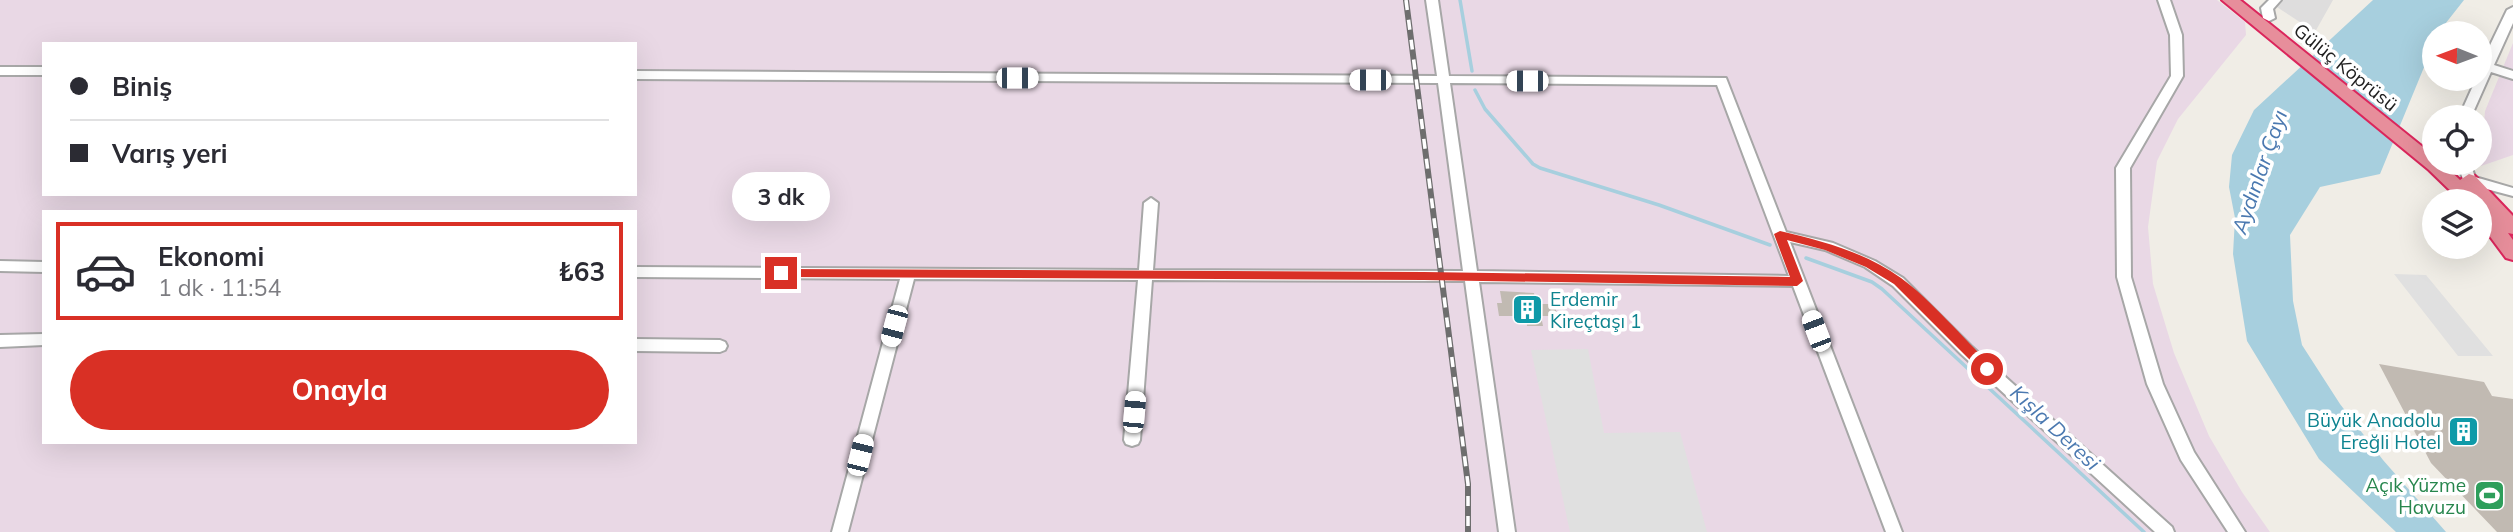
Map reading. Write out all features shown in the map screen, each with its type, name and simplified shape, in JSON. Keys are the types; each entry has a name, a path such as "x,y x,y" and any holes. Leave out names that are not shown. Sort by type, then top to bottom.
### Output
{"highway":[{"path":"2230,0 2269,9"},
{"path":"2247,0 2269,9"},
{"name":"Gülüç Köprüsü","path":"2269,9 2422,145"},
{"path":"2451,175 2462,189"},
{"path":"2469,175 2513,228"},
{"path":"2492,226 2513,253"}],"street":[{"path":"1432,0 1507,532"},
{"path":"2164,0 2176,36 2177,76 2123,168 2124,277 2155,384 2187,455 2237,532"},
{"path":"2492,54 2513,10"},
{"path":"2492,68 2513,75"},
{"path":"0,71 42,71"},
{"path":"637,75 1722,81 1894,532"},
{"path":"2473,175 2500,191 2513,192"},
{"path":"1132,440 1151,203"},
{"path":"1780,234 1828,246 1870,264 1898,282 1966,350 2166,532"},
{"path":"0,266 42,267"},
{"path":"637,272 1797,281"},
{"path":"840,532 908,274"},
{"path":"0,341 42,340"},
{"path":"637,345 720,346"}],"shaded area":[{"path":"0,0 2217,0 2245,22 2246,35 2178,119 2157,161 2148,227 2153,284 2174,353 2209,436 2242,492 2270,532 0,532"},
{"path":"2266,0 2333,0 2315,32"},
{"path":"2513,43 2513,155 2492,162 2492,105 2487,105"},
{"name":"Büyük Anadolu Ereğli Hotel","path":"2394,274 2426,275 2493,356 2458,356"},
{"path":"1588,349 1604,433 1680,432 1707,532 1570,532 1531,350"}],"water":[{"name":"Aydınlar Çayı","path":"2373,0 2464,0 2447,21 2422,21 2422,72 2380,174 2320,187 2290,235 2293,301 2302,345 2340,404 2383,460 2446,532 2396,532 2319,459 2247,341 2233,254 2235,218 2229,187 2232,155 2254,110"}],"building":[{"name":"Erdemir Kireçtaşı 1","path":"1500,291 1534,293 1536,304 1555,304 1557,316 1541,316 1543,326 1527,326 1526,316 1499,316 1497,303 1502,303"},
{"name":"Büyük Anadolu Ereğli Hotel","path":"2379,364 2484,382 2492,396 2513,399 2513,532 2497,532 2431,463"}],"waterway":[{"name":"Kışla Deresi","path":"1460,0 1472,71"},
{"name":"Kışla Deresi","path":"1475,90 1485,109 1533,164 1540,168 1659,205 1770,245"},
{"name":"Kışla Deresi","path":"1806,258 1872,282 1882,289 2144,532"}],"railway":[{"path":"1406,0 1468,484 1468,532"}],"place":[{"name":"Erdemir Kireçtaşı 1","path":"1527,310"},
{"name":"Büyük Anadolu Ereğli Hotel","path":"2464,431"},
{"name":"Açık Yüzme Havuzu","path":"2489,496"}],"route":[{"path":"781,273 1797,281 1780,234 1828,246 1870,264 1898,282 1987,369"}]}
